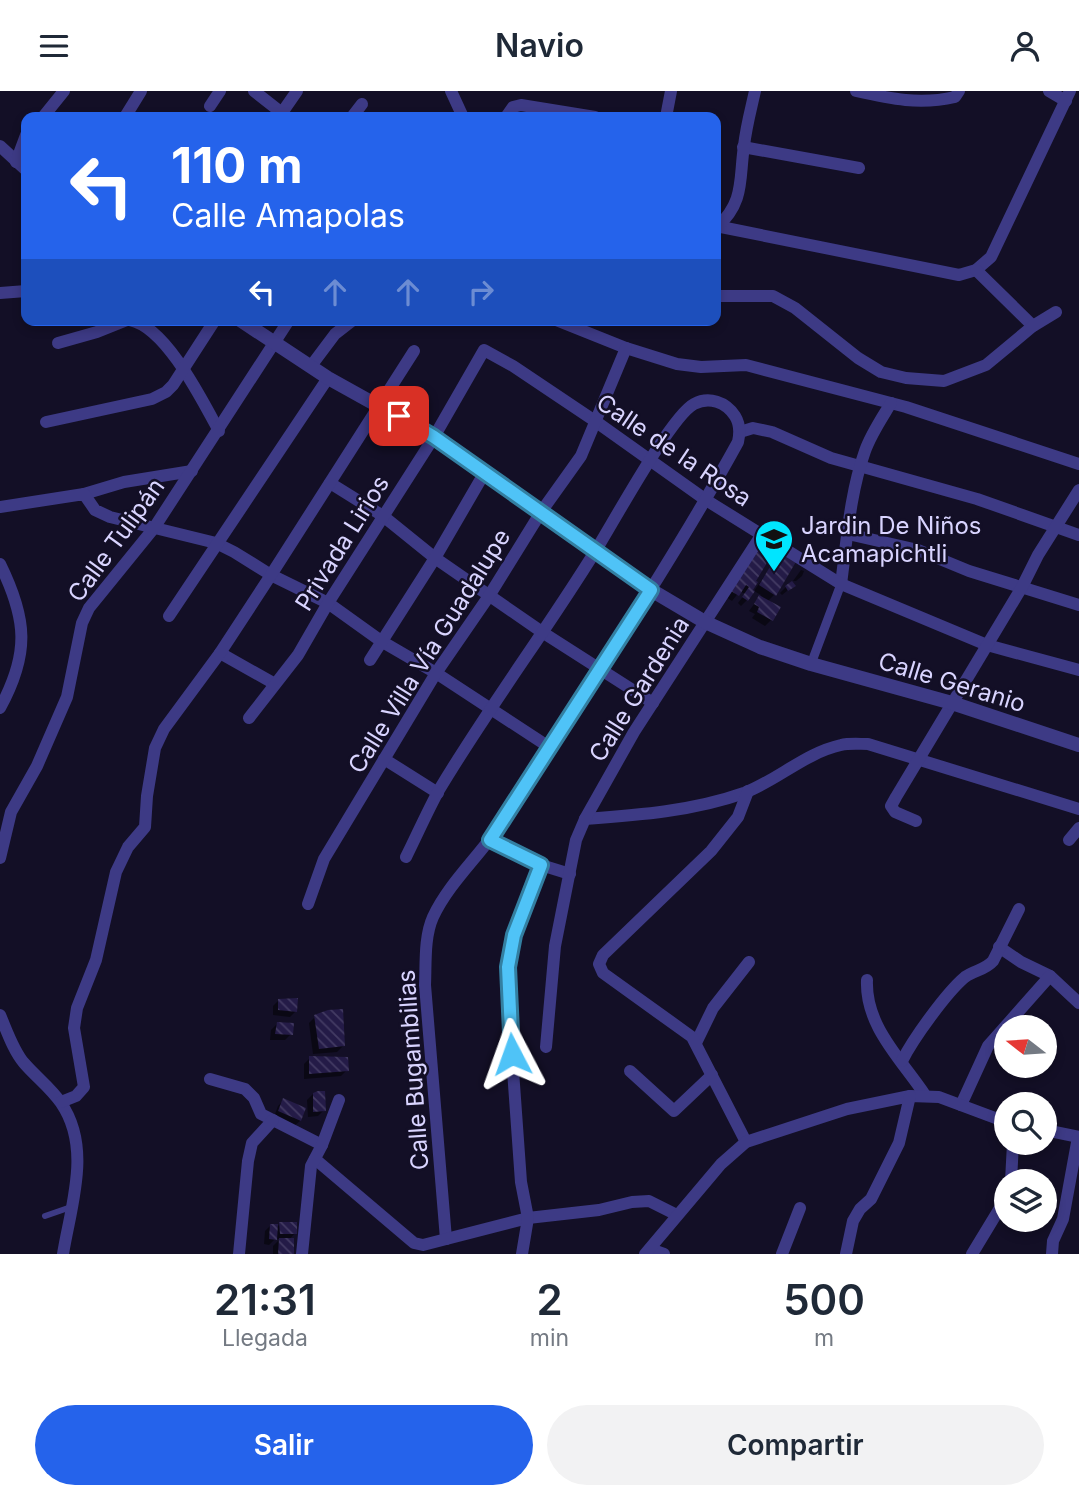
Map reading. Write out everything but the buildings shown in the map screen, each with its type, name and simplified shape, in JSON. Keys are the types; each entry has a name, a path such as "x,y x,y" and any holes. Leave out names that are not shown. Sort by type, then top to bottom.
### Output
{"street":[{"path":"47,112 64,91"},
{"path":"128,112 141,91"},
{"path":"210,106 220,91"},
{"path":"254,91 278,112"},
{"path":"284,112 297,91"},
{"path":"452,91 461,112"},
{"path":"667,112 671,91"},
{"path":"721,221 734,207 742,183 743,147 755,91"},
{"path":"856,91 893,99 932,102 957,94"},
{"path":"721,228 958,275 976,270 991,257 1068,96 1049,91"},
{"path":"356,112 362,104"},
{"path":"510,112 521,105 564,112"},
{"path":"0,146 21,166"},
{"path":"743,147 859,168"},
{"path":"976,270 1033,326"},
{"path":"0,293 21,291"},
{"path":"721,296 773,296 795,308 858,358 881,372 944,381 986,365 1033,326 1056,312"},
{"path":"58,343 114,326"},
{"path":"143,326 162,338 219,431"},
{"path":"46,422 152,399 166,392 211,326"},
{"name":"Calle Geranio","path":"249,326 328,378 434,437 595,552 705,622 760,647 811,664 952,703 1079,745"},
{"name":"Calle Tulipán","path":"0,857 11,812 37,766 67,697 82,624 89,608 154,528 285,326"},
{"path":"311,366 335,334 345,326"},
{"path":"571,326 626,348 677,364 701,367 747,365 906,407 1079,464"},
{"name":"Calle Villa Vía Guadalupe","path":"308,904 324,859 436,673 489,596 541,512 581,456 626,348"},
{"name":"Calle de la Rosa","path":"484,350 513,366 595,421 706,500 841,584 987,645 1079,670"},
{"name":"Privada Lirios","path":"249,717 298,655 434,437 484,350"},
{"path":"61,1103 76,1096 84,1087 74,1028 77,1007 96,960 116,872 128,846 145,827 155,748 164,729 220,653 414,351"},
{"path":"169,616 328,378"},
{"path":"406,857 438,793 490,709 595,552 650,462 691,405 707,400 720,403 736,418 739,437 753,428 772,432 831,458 977,499 1079,535"},
{"path":"811,664 841,584 852,497 860,466 866,448 891,403"},
{"name":"Calle Bugambilias","path":"446,1239 425,985 426,950 432,919 446,893 490,840 651,590 706,500 739,437"},
{"path":"0,507 84,494 124,482 192,471"},
{"path":"370,660 435,558 485,472"},
{"path":"330,484 383,516 435,558 542,632 653,703"},
{"path":"916,821 895,813 891,806 1079,489"},
{"path":"84,494 95,510 110,517 216,543 271,575 328,603 381,641 436,673 550,747"},
{"name":"Calle Gardenia","path":"546,1047 555,946 576,840 585,819 653,703 762,534"},
{"path":"848,534 910,547 969,571 1079,605"},
{"path":"0,564 18,603 22,646 16,670 0,708"},
{"path":"220,653 275,684"},
{"path":"585,819 656,814 725,799 748,791 824,750 843,744 868,744 1079,809"},
{"path":"384,759 438,793"},
{"path":"746,1142 692,1037 603,973 599,964 603,955 711,851 738,817 748,791"},
{"path":"1069,840 1079,828"},
{"path":"490,840 541,865 570,874"},
{"path":"522,1254 528,1218 521,1182 508,967 514,935 541,865"},
{"path":"902,1061 931,1015 964,978 987,968 1019,909"},
{"path":"999,947 1021,962 1050,976 1079,1003"},
{"path":"696,1043 713,1008 749,962"},
{"path":"961,1105 988,1046 1050,976"},
{"path":"867,980 873,1019 884,1040 925,1095"},
{"path":"0,1015 22,1061 61,1103 73,1125 79,1151 78,1173 63,1254"},
{"path":"630,1071 674,1111 712,1075"},
{"path":"210,1079 245,1089 254,1098 261,1114 322,1145"},
{"path":"656,1253 677,1215 721,1164 746,1142 847,1109 910,1095 939,1097 994,1117"},
{"path":"846,1254 853,1221 860,1209 871,1199 899,1143 910,1095"},
{"path":"302,1254 311,1166 339,1100"},
{"path":"239,1254 252,1143 273,1120"},
{"path":"1044,1254 1052,1247 1063,1219 1079,1137 1057,1132"},
{"path":"315,1159 414,1243 423,1245 528,1218 599,1210 632,1202 649,1201 677,1215"},
{"path":"782,1254 800,1208"},
{"path":"972,1254 994,1218"}],"lane":[{"path":"45,1216 71,1207"}],"place":[{"name":"Jardin De Niños Acamapichtli","path":"774,573"}],"route":[{"path":"399,416 434,437 651,590 490,840 541,865 514,935 508,967 512,1054"}]}
